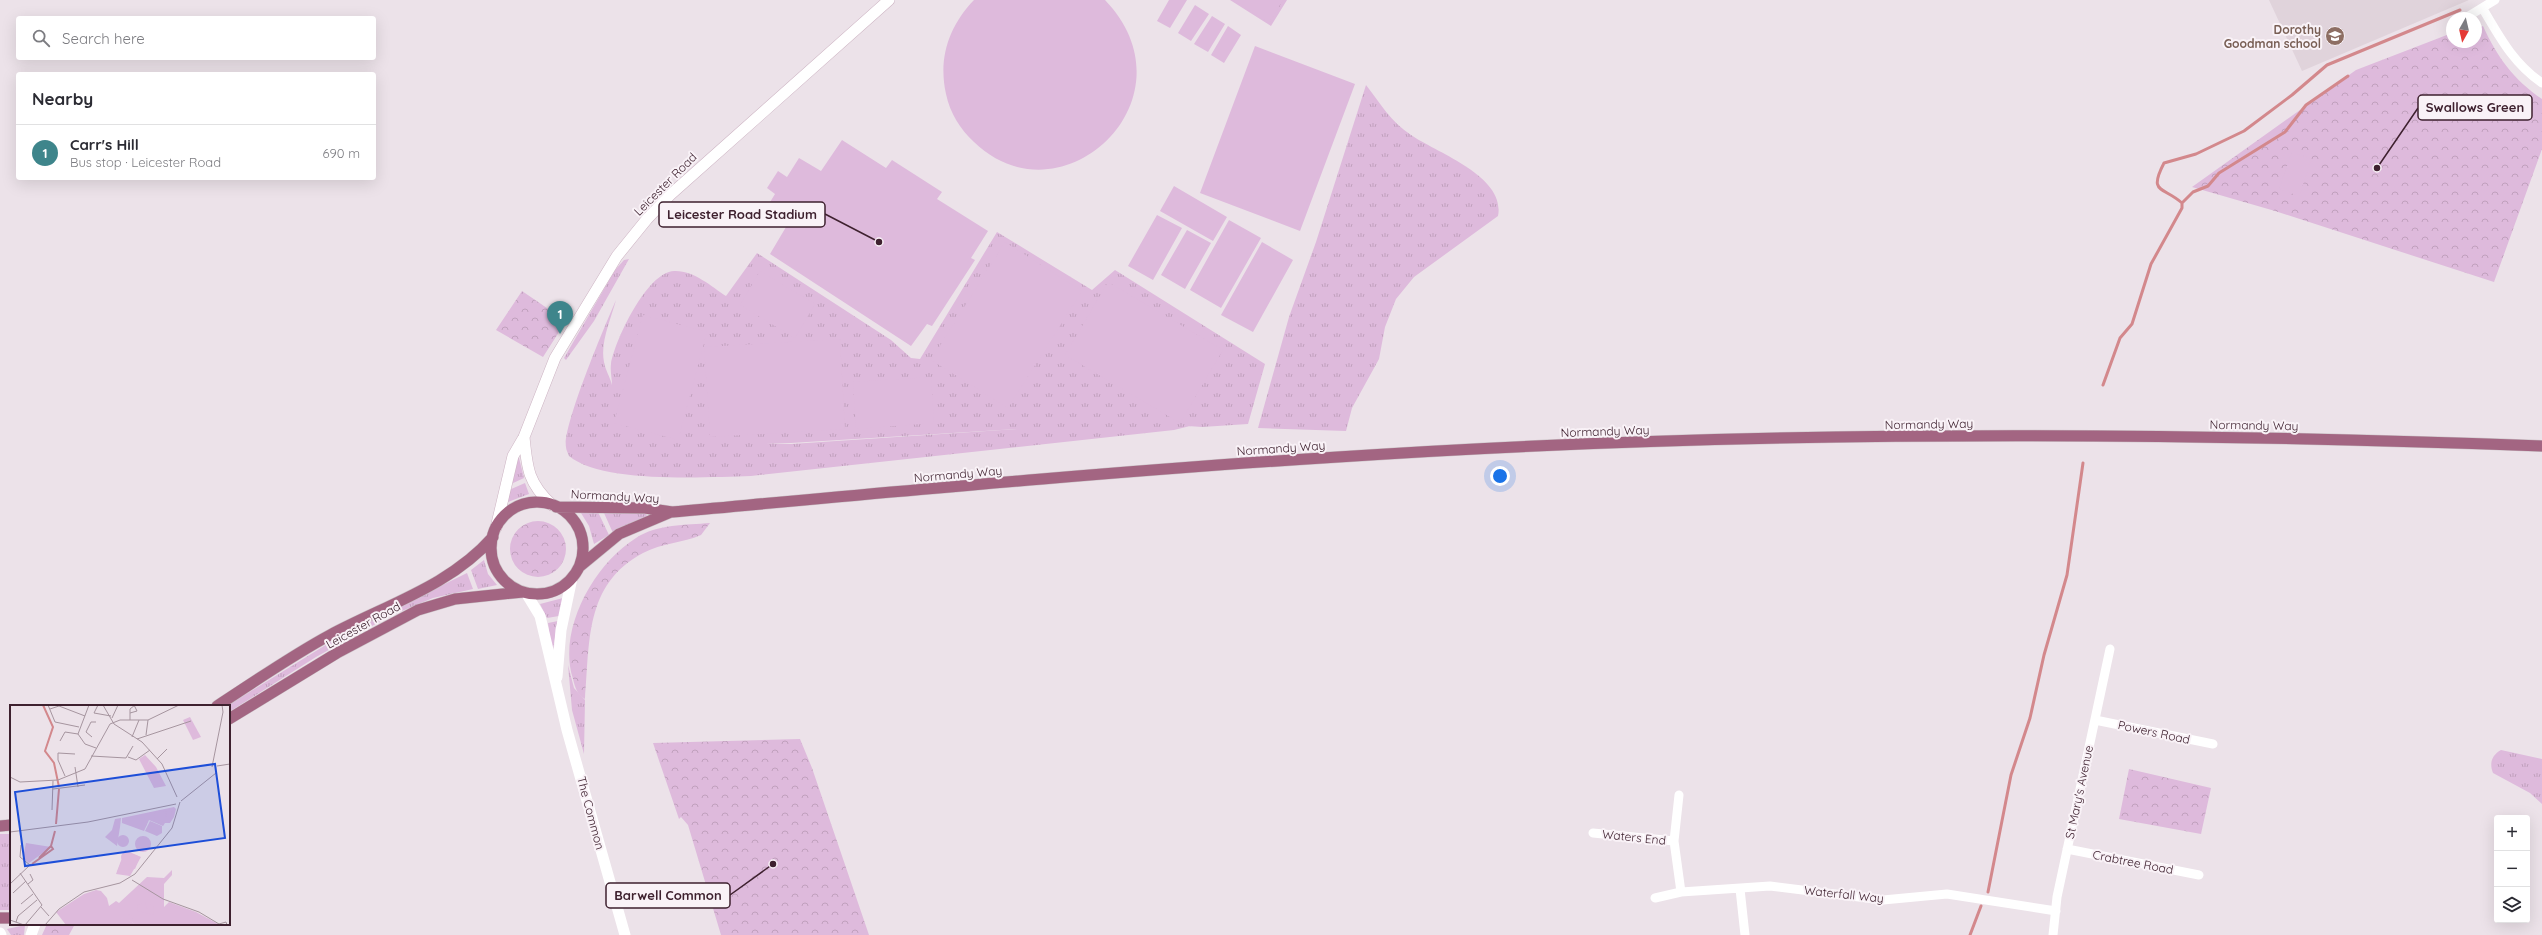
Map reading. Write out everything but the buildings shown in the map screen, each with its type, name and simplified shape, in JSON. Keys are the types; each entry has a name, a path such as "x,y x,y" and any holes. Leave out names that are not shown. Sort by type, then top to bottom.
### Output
{"main road":[{"name":"Leicester Road","path":"219,705 329,635 444,579 477,555 494,533 513,456 524,437 556,358 617,256 648,219 720,149 890,0"},
{"name":"Normandy Way","path":"554,506 646,508 672,512 977,485 1380,454 1676,441 2073,435 2195,436 2542,446"},
{"name":"Leicester Road","path":"524,437 526,468 532,482 554,506"},
{"path":"533,503 554,506 571,517 580,532 583,545 579,567 572,578 552,592 525,592 514,588 500,575 492,557 494,533 508,513 520,506 533,503"},
{"name":"Normandy Way","path":"579,567 619,534 672,512"},
{"name":"The Common","path":"557,691 558,653 572,578"},
{"name":"Leicester Road","path":"230,718 337,653 418,610 455,599 525,592"},
{"name":"The Common","path":"525,592 540,616 557,691 626,935"},
{"path":"30,935 34,925"}],"street":[{"path":"2477,12 2495,0"},
{"path":"2483,9 2504,46 2519,65 2542,83"},
{"name":"St Mary's Avenue","path":"2053,935 2067,849 2110,649"},
{"name":"Powers Road","path":"2095,720 2213,744"},
{"path":"1679,795 1674,841 1681,892"},
{"name":"Waters End","path":"1593,833 1674,841"},
{"name":"Crabtree Road","path":"2067,849 2199,875"},
{"name":"Waterfall Way","path":"1655,898 1681,892 1786,887 1884,900 1947,894 2056,911"},
{"path":"1740,889 1745,935"}],"shaded area":[{"name":"Dorothy Goodman school","path":"2269,0 2469,0 2302,71"}],"green space":[{"path":"974,0 1105,0 1130,38 1137,75 1128,110 1108,140 1079,160 1045,169 1009,164 974,142 969,137 956,120 950,108 946,94 943,68 948,43 952,32 965,10"},
{"path":"1169,0 1187,0 1170,28 1157,21"},
{"path":"1230,0 1287,0 1271,26"},
{"path":"1233,0 1283,0 1269,23"},
{"path":"1195,5 1209,14 1191,41 1178,33"},
{"path":"1212,16 1225,24 1208,52 1194,44"},
{"path":"1228,26 1241,35 1224,63 1211,55"},
{"path":"2482,26 2500,58 2507,67 2523,84 2542,99 2542,149 2494,282 2275,211 2192,187 2356,70 2446,35 2446,48 2482,48"},
{"path":"1255,46 1355,84 1300,231 1200,193"},
{"path":"1366,85 1386,112 1404,130 1467,167 1481,178 1491,189 1498,202 1498,216 1414,277 1396,299 1385,327 1379,359 1352,408 1346,431 1258,428 1289,317 1316,242"},
{"path":"842,140 886,168 892,160 942,192 937,199 988,231 971,258 975,260 932,326 927,324 911,346 770,254 786,227 764,212 775,194 767,188 778,171 787,177 799,158 821,171"},
{"path":"2292,152 2312,159 2299,196 2279,189"},
{"path":"1174,186 1227,217 1213,241 1160,211"},
{"path":"1157,215 1182,228 1153,280 1128,266"},
{"path":"1229,220 1261,238 1221,308 1190,290"},
{"path":"1187,230 1211,243 1185,289 1161,275"},
{"path":"997,232 1092,290 1115,270 1265,364 1248,424 1202,427 1190,426 1174,430 751,476 656,477 630,475 605,471 585,465 569,456 566,449 567,436 577,398 616,300 603,347 605,365 612,385 611,364 614,353 619,339 634,309 653,283 664,274 674,271 681,271 695,276 726,296 757,253 891,340 911,358 920,359","holes":["1017,429 791,444 766,443 791,443"]},
{"path":"1005,242 1082,291 1008,408 931,360"},
{"path":"1262,242 1293,260 1253,332 1221,315"},
{"path":"629,259 594,321 566,360 564,358 615,270 624,260"},
{"path":"760,271 815,304 795,338 740,305"},
{"path":"1108,282 1223,350 1180,423 1065,355"},
{"path":"522,291 566,321 543,357 496,330"},
{"path":"643,315 707,332 678,440 614,423"},
{"path":"840,339 845,429 710,437 704,347"},
{"path":"931,377 934,423 856,429 853,382"},
{"path":"518,454 524,478 511,484"},
{"path":"525,483 529,494 508,502 509,490"},
{"path":"598,512 609,535 594,544 589,526 581,513"},
{"path":"604,513 646,513 647,517 613,533"},
{"path":"538,521 549,523 558,529 564,538 566,549 564,560 558,569 549,575 538,577 527,575 518,569 512,560 510,549 512,538 518,529 527,523"},
{"path":"710,523 701,535 658,547 643,553 624,566 610,581 600,598 594,617 590,637 585,699 582,697 575,685 569,660 570,640 575,620 593,581 606,564 621,550 644,533 672,526"},
{"path":"484,560 488,574 497,585 478,589 471,570"},
{"path":"467,573 473,589 433,598 390,616 316,657 230,711 230,705 229,705 345,633"},
{"path":"563,598 559,616 547,618 540,604"},
{"path":"558,621 553,649 551,649 548,623"},
{"path":"568,665 574,688 585,700 584,754 572,710"},
{"path":"800,739 812,768 869,935 721,935 688,825 681,817 679,819 653,743"},
{"path":"2501,750 2542,759 2542,804 2530,793 2493,773 2491,763 2493,757"},
{"path":"2129,769 2211,788 2201,834 2119,819"},
{"path":"0,834 10,834 10,910 0,910"},
{"path":"25,925 24,935 11,935 7,929"},
{"path":"47,925 74,925 69,935 42,935"}],"waterway":[{"path":"2103,385 2120,338 2132,324 2151,264 2182,208 2182,203 2158,185 2157,180 2164,163 2196,154 2244,131 2292,95 2327,65 2460,10"},
{"path":"2182,203 2193,192 2208,186 2219,173 2285,132 2306,105 2348,76"},
{"path":"1988,892 2011,775 2030,718 2044,655 2067,575 2083,463"},
{"path":"1970,935 1981,906"}],"place":[{"name":"Dorothy Goodman school","path":"2335,36"},
{"name":"Swallows Green","path":"2377,168"},
{"name":"Leicester Road Stadium","path":"879,242"},
{"name":"Carr's Hill","path":"560,334"},
{"name":"Barwell Common","path":"773,864"}]}
